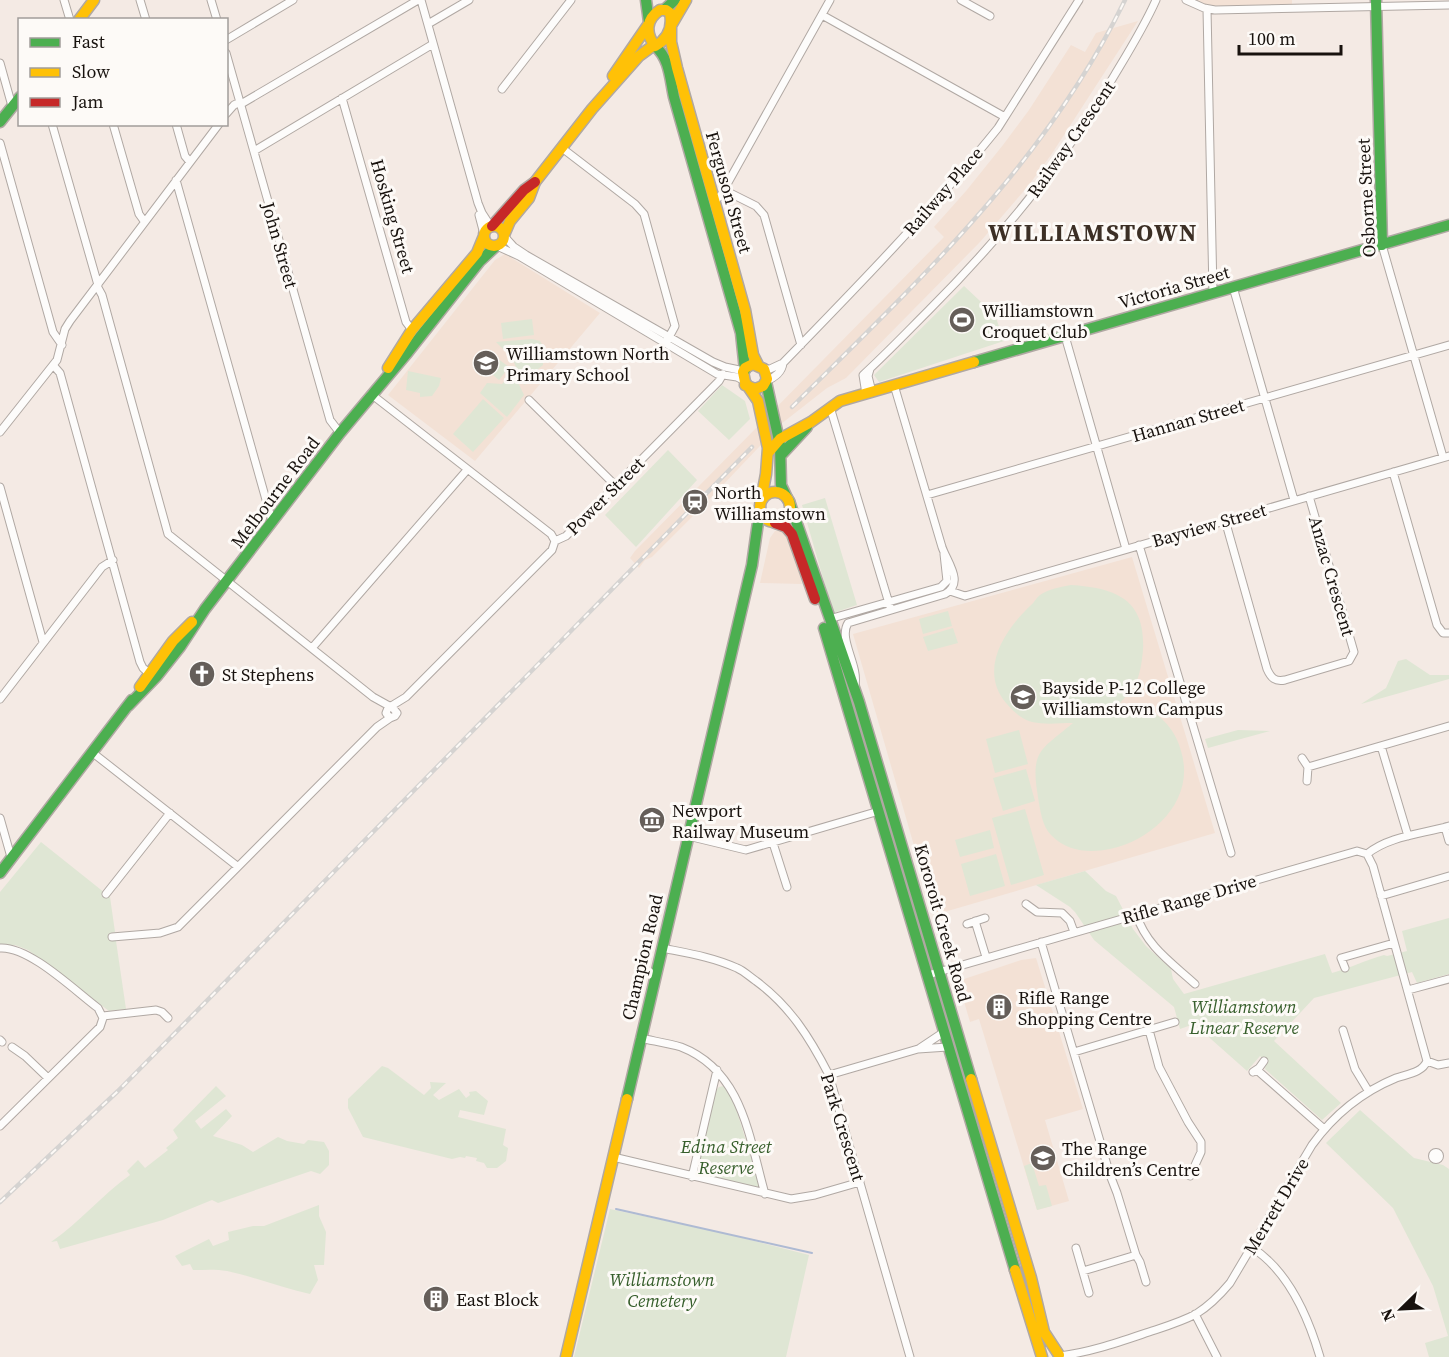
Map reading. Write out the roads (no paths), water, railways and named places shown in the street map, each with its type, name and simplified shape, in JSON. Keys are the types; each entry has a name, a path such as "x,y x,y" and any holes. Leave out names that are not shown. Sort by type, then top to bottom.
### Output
{"main road":[{"path":"81,18 94,0"},
{"path":"646,0 648,23"},
{"path":"655,0 670,14 671,26"},
{"path":"664,9 675,0"},
{"path":"671,26 686,0"},
{"name":"Osborne Street","path":"1376,3 1382,244"},
{"name":"Melbourne Road","path":"592,109 654,13 664,9"},
{"name":"Ferguson Street","path":"648,23 649,35 666,59 748,324 753,355 761,367"},
{"name":"Melbourne Road","path":"0,873 151,676 183,643 205,609 477,254 488,231 524,190 535,182 592,109 639,56 666,38 671,26"},
{"name":"Ferguson Street","path":"671,26 671,42 741,333 744,376 758,402 766,433 768,453 760,507"},
{"path":"0,122 16,102"},
{"name":"Melbourne Road","path":"504,235 510,221 529,198 535,182"},
{"name":"Victoria Street","path":"781,456 811,422 830,406 840,401 1449,225"},
{"path":"499,227 504,235 503,242 496,246 487,244 488,231 499,227"},
{"name":"Melbourne Road","path":"417,333 496,246"},
{"path":"766,382 757,389 751,388 744,376 751,365 761,367 767,374 766,382 779,440 781,485 789,501 790,508 789,515 784,520 775,523 765,519 760,507 763,497 772,492 781,493 789,501"},
{"name":"Victoria Street","path":"768,453 779,440 811,422"},
{"name":"Kororoit Creek Road","path":"789,501 855,689 1031,1278 1044,1332 1060,1356"},
{"name":"Champion Road","path":"566,1357 752,565 752,551 760,525 760,507"},
{"name":"Champion Road","path":"752,565 756,560 765,533 775,523"},
{"name":"Kororoit Creek Road","path":"775,523 786,527 794,537 846,699 1021,1292 1044,1357"},
{"path":"846,699 855,689"},
{"path":"949,1049 958,1034"},
{"path":"1044,1357 1060,1356"}],"street":[{"path":"64,0 69,18"},
{"path":"140,0 145,18"},
{"path":"211,0 216,18"},
{"path":"228,39 293,0"},
{"path":"228,111 233,105 241,103 419,0 488,231"},
{"path":"428,24 469,0"},
{"path":"502,88 571,0"},
{"path":"710,203 724,190 830,0"},
{"path":"961,0 990,16"},
{"name":"Railway Place","path":"761,367 770,369 783,363 945,190 1005,117 1079,0"},
{"name":"Railway Crescent","path":"869,393 862,377 961,277 1043,183 1071,145 1102,98 1146,22 1155,0"},
{"path":"1186,0 1207,9 1376,3 1449,5"},
{"path":"1207,9 1214,293"},
{"path":"822,15 1005,117"},
{"path":"254,152 433,44"},
{"name":"John Street","path":"228,60 331,422 340,432"},
{"path":"0,63 16,102"},
{"name":"Hosking Street","path":"342,98 406,322 417,333"},
{"path":"53,126 168,534 390,711"},
{"path":"114,126 139,214 144,221"},
{"path":"177,126 185,156 190,162"},
{"path":"0,432 59,356 66,327 217,126"},
{"path":"0,143 54,334 62,345"},
{"path":"562,148 635,204 644,214 675,323 675,329 668,339"},
{"path":"176,180 273,522"},
{"path":"724,190 756,206 764,215 801,345"},
{"path":"504,235 514,247 609,305"},
{"name":"Osborne Street","path":"1382,244 1413,355 1446,456"},
{"path":"496,246 519,256 668,339 744,376"},
{"path":"1233,288 1294,500"},
{"path":"51,324 57,330 66,327"},
{"path":"1065,336 1126,549"},
{"path":"668,339 722,376 744,376"},
{"name":"Hannan Street","path":"927,495 1449,345"},
{"name":"Railway Place","path":"766,382 775,376 783,363"},
{"path":"53,365 60,373 142,666 151,676"},
{"name":"Power Street","path":"112,937 156,934 175,929 552,550 555,540 566,536 689,414 719,381 726,367"},
{"path":"855,689 855,672 845,628 852,621 941,587 950,586 944,566 944,554 894,385"},
{"path":"371,394 552,535 555,540"},
{"path":"529,400 616,486"},
{"path":"830,406 890,606"},
{"name":"Bayview Street","path":"950,586 969,594 1446,456"},
{"path":"312,648 467,470"},
{"path":"1393,472 1437,625 1443,633 1449,633"},
{"path":"0,487 43,642"},
{"name":"Anzac Crescent","path":"1225,520 1267,669 1273,679 1285,680 1349,661 1354,652 1309,496"},
{"path":"1139,545 1231,853"},
{"path":"0,699 102,567 113,560"},
{"path":"829,620 890,606"},
{"path":"1308,767 1449,726"},
{"path":"1381,746 1408,836"},
{"path":"93,753 237,866"},
{"path":"1302,759 1308,767 1307,781"},
{"path":"688,836 746,850 879,811"},
{"path":"106,894 170,813"},
{"path":"0,818 11,857"},
{"path":"1447,826 1449,841"},
{"name":"Rifle Range Drive","path":"927,975 1357,851 1367,854 1377,846 1447,826"},
{"path":"773,843 787,887"},
{"path":"1367,854 1373,866 1427,1061 1438,1065 1449,1063"},
{"path":"1381,896 1449,876"},
{"path":"1026,904 1031,913 1062,913 1070,921 1074,932"},
{"path":"1136,914 1148,941 1196,984"},
{"path":"985,918 971,923 986,957"},
{"path":"1041,942 1146,1282"},
{"path":"1345,968 1341,958 1394,943"},
{"path":"0,948 11,948 24,952 98,1008 103,1016 101,1026 0,1126"},
{"name":"Park Crescent","path":"662,948 708,957 740,969 771,992 794,1016 812,1043 829,1075 910,1357"},
{"path":"1176,980 1184,974"},
{"path":"1408,990 1449,979"},
{"path":"103,1016 156,1010 168,1018"},
{"path":"1074,1052 1175,1022"},
{"path":"1149,1030 1160,1067 1188,1122 1201,1142 1201,1152 1190,1176"},
{"path":"1343,1030 1354,1066 1369,1092"},
{"path":"918,1049 944,1032"},
{"path":"640,1038 680,1047 717,1070 734,1092 740,1106 765,1194"},
{"path":"12,1047 48,1078"},
{"path":"829,1075 918,1049 949,1049"},
{"path":"1263,1061 1255,1071 1324,1130"},
{"name":"Merrett Drive","path":"1080,1357 1195,1314 1221,1294 1230,1283 1312,1145 1324,1130 1344,1110 1369,1092 1397,1078 1421,1070 1427,1061"},
{"path":"692,1177 717,1070"},
{"path":"1439,1155 1449,1152"},
{"path":"613,1157 765,1194 795,1199 860,1182"},
{"path":"1251,1247 1268,1261 1290,1289 1307,1320 1320,1357"},
{"path":"1076,1248 1089,1293"},
{"path":"1083,1272 1136,1255"},
{"path":"1195,1314 1217,1357"},
{"name":"Merrett Drive","path":"1060,1356 1099,1349"}],"waterway":[{"path":"616,1209 812,1253"}],"railway":[{"path":"792,407 932,266 1018,167 1057,115 1093,59 1125,0"},
{"path":"0,1202 118,1091 752,447"}],"place":[{"name":"Williamstown Croquet Club","path":"962,320"},
{"name":"Williamstown North Primary School","path":"486,363"},
{"name":"North Williamstown","path":"695,502"},
{"name":"St Stephens","path":"202,674"},
{"name":"Bayside P-12 College Williamstown Campus","path":"1023,697"},
{"name":"Newport Railway Museum","path":"652,820"},
{"name":"Rifle Range Shopping Centre","path":"999,1007"},
{"name":"The Range Children’s Centre","path":"1043,1158"},
{"name":"East Block","path":"436,1299"}],"district":[{"name":"WILLIAMSTOWN","path":"1093,232"}],"park label":[{"name":"Williamstown Linear Reserve","path":"1244,1016"},
{"name":"Edina Street Reserve","path":"726,1156"},
{"name":"Williamstown Cemetery","path":"662,1289"}]}
